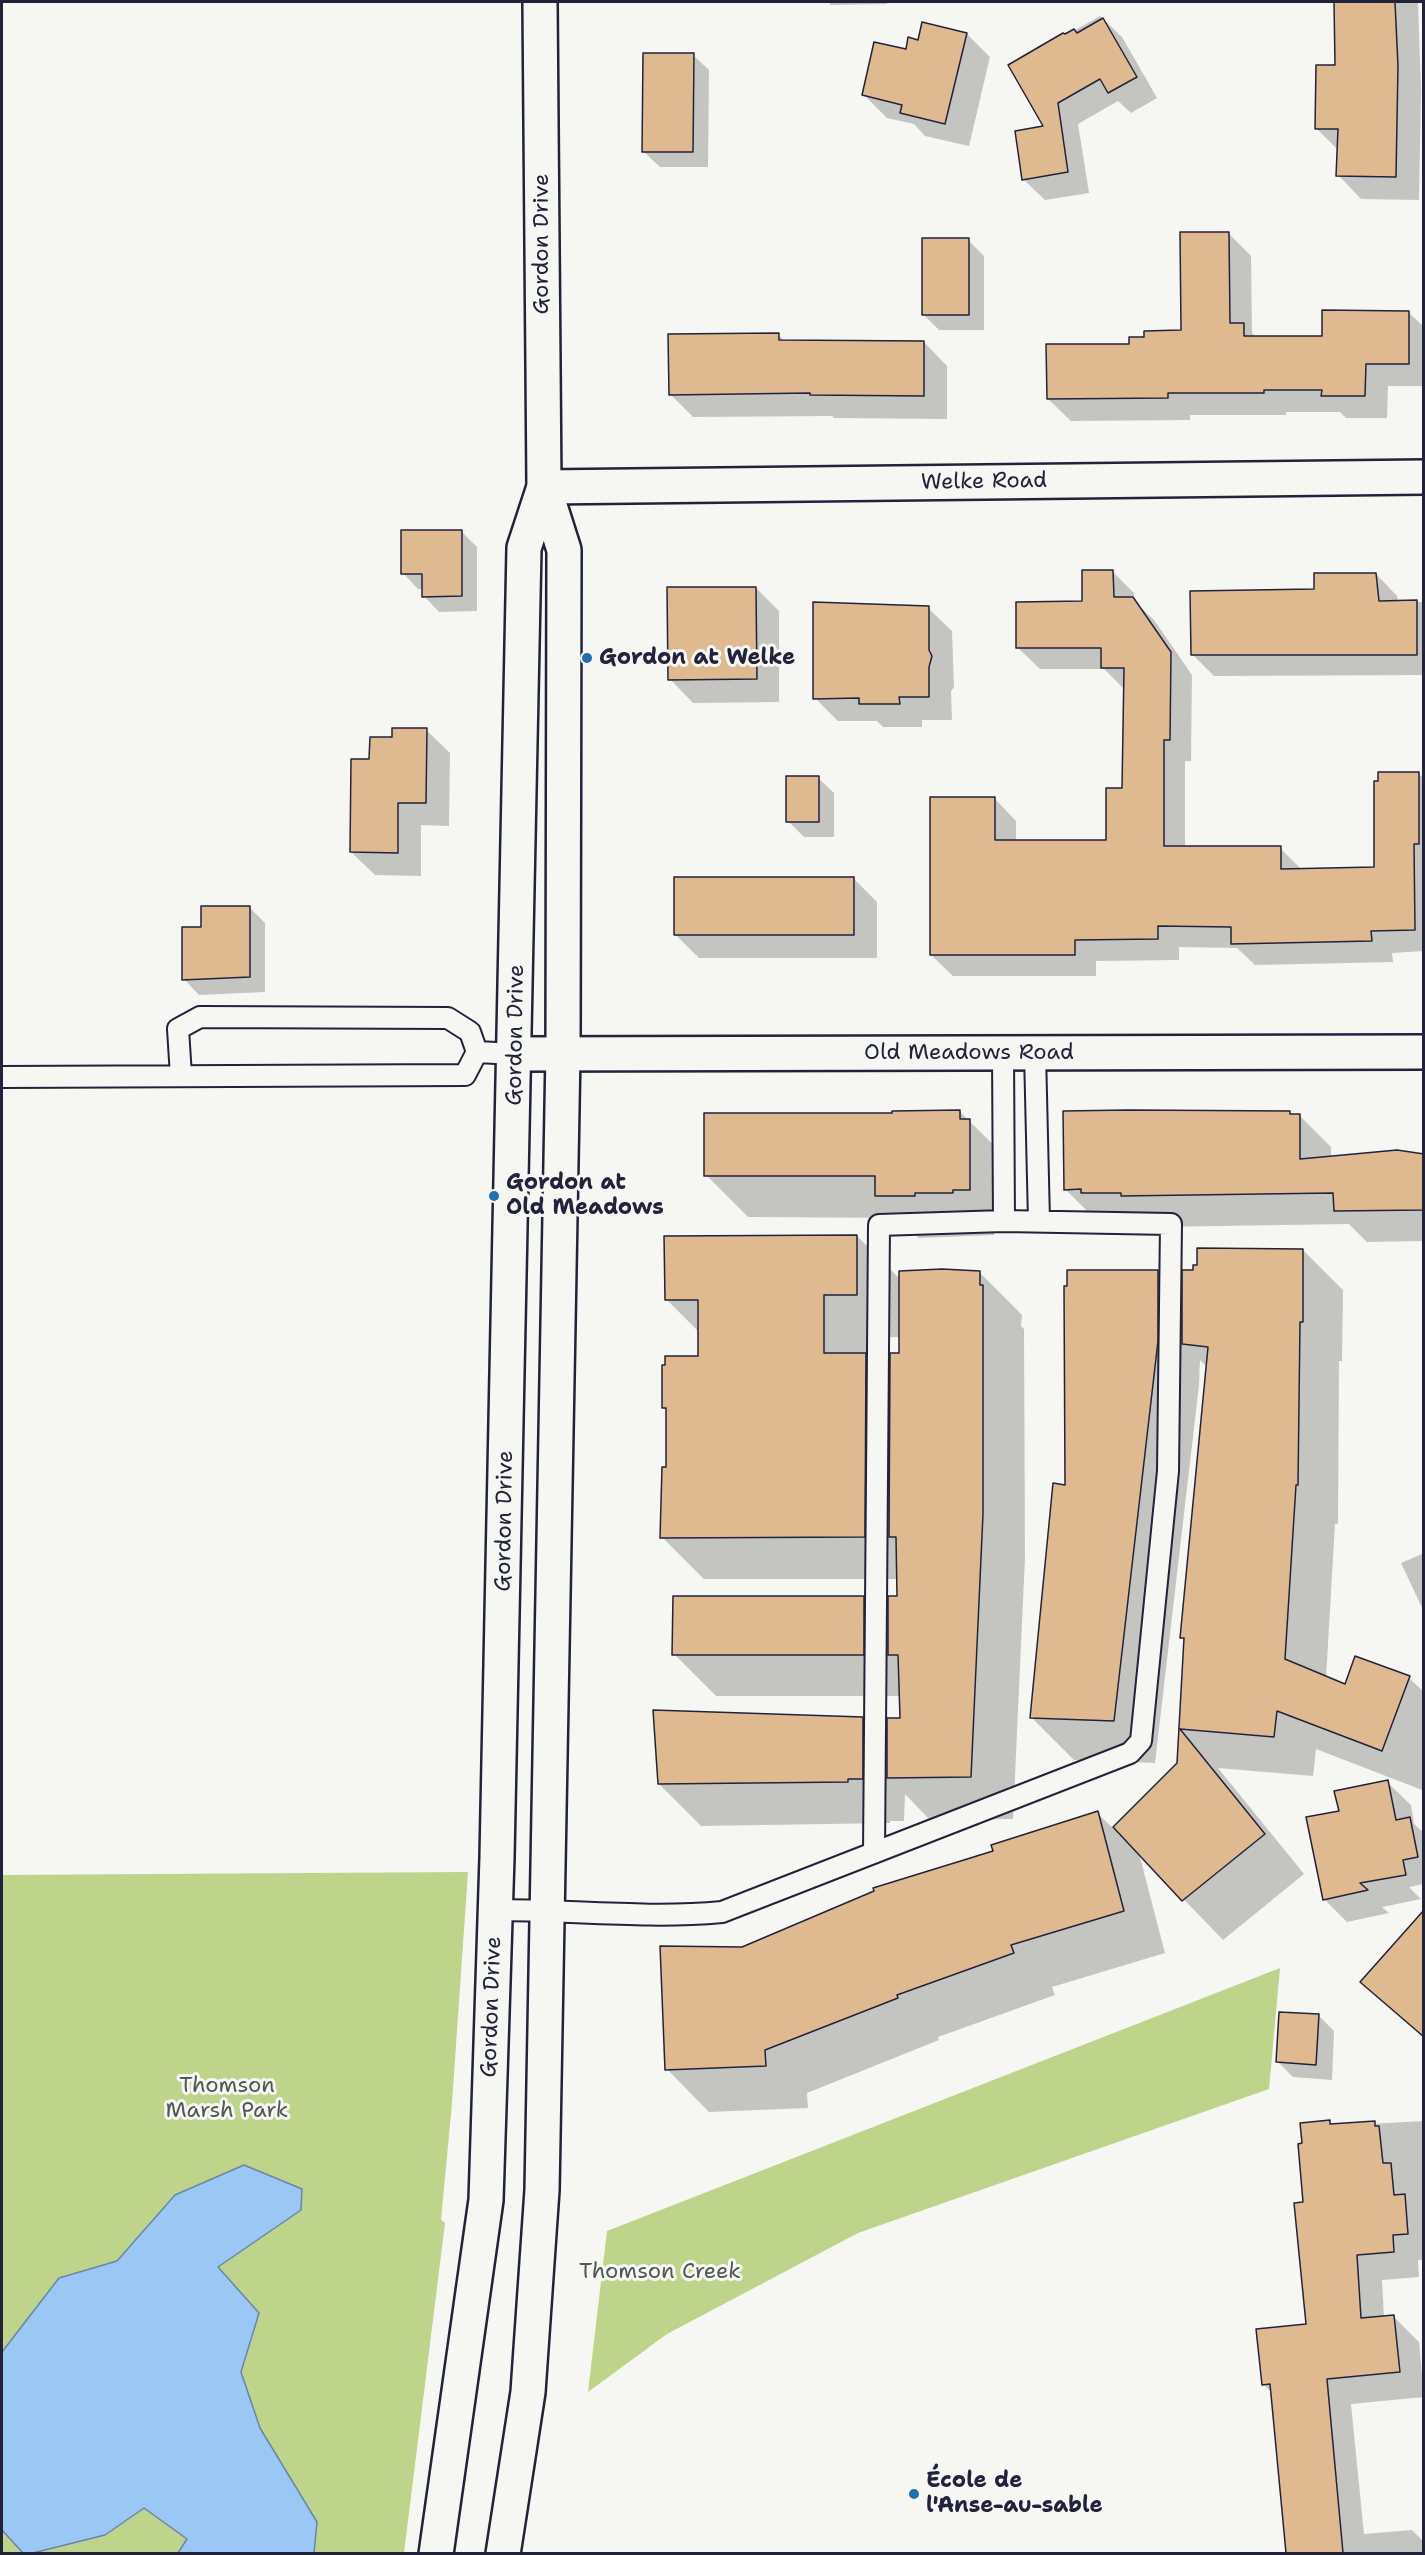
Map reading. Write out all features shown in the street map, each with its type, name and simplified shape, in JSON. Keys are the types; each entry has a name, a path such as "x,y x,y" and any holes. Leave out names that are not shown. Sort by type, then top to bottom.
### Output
{"main road":[{"name":"Gordon Drive","path":"503,2553 528,2392 543,2190 563,1053 564,550 544,487 540,2"},
{"name":"Welke Road","path":"544,487 1424,477"},
{"name":"Gordon Drive","path":"436,2553 486,2200 515,1054 524,548 544,487"},
{"name":"Old Meadows Road","path":"515,1054 1424,1052"}],"lane":[{"path":"2,1077 465,1075 477,1052 470,1032 448,1018 200,1017 178,1029 181,1076"},
{"path":"477,1052 515,1054"},
{"path":"1004,1221 1019,1053"},
{"path":"1019,1053 1039,1221"},
{"path":"495,1910 548,1910 636,1916 686,1916 722,1912 874,1853 1130,1753 1141,1741 1168,1471 1171,1224 1004,1221 879,1225 874,1853"}],"green space":[{"name":"Thomson Marsh Park","path":"468,1872 452,2103 441,2220 445,2223 404,2553 2,2553 2,1875"},
{"name":"Thomson Creek","path":"1280,1968 1269,2089 858,2233 667,2334 588,2392 607,2231"}],"water":[{"path":"244,2165 302,2189 301,2210 218,2267 259,2313 241,2372 260,2428 317,2522 314,2553 178,2553 187,2539 144,2508 105,2535 33,2553 23,2553 2,2530 2,2352 59,2278 117,2261 175,2195"}],"building":[{"path":"1334,2 1395,2 1398,66 1396,177 1336,176 1338,129 1315,129 1316,65 1335,65"},
{"path":"1103,18 1137,77 1108,93 1100,79 1058,103 1068,172 1022,180 1015,131 1043,126 1008,65 1063,33 1074,29 1077,33"},
{"path":"922,22 967,33 945,124 900,113 902,105 862,95 874,42 906,49 908,37 918,40"},
{"path":"643,53 694,53 693,152 642,152"},
{"path":"1180,232 1229,232 1230,323 1244,323 1244,336 1322,336 1322,310 1409,311 1409,364 1366,364 1365,396 1321,396 1322,390 1264,390 1264,393 1168,393 1168,398 1047,399 1046,344 1129,344 1129,337 1144,337 1144,331 1181,330"},
{"path":"922,238 969,238 969,315 922,315"},
{"path":"779,333 779,340 924,341 924,396 810,395 810,393 669,395 668,334"},
{"path":"401,530 462,530 462,596 422,597 422,574 401,574"},
{"path":"1082,570 1113,570 1114,597 1133,597 1171,652 1170,740 1164,740 1164,846 1281,846 1281,869 1374,867 1374,781 1378,781 1378,772 1419,772 1419,844 1414,844 1415,930 1371,931 1372,941 1231,944 1231,927 1158,926 1158,939 1075,940 1075,955 930,955 930,797 995,797 995,840 1106,840 1106,788 1122,788 1124,668 1101,668 1101,648 1016,648 1016,602 1082,601"},
{"path":"1314,573 1376,573 1379,601 1417,600 1417,655 1191,655 1190,591 1314,589"},
{"path":"667,587 756,587 757,679 668,680"},
{"path":"813,602 929,606 929,650 932,656 929,667 929,697 899,697 900,704 859,704 859,698 813,699"},
{"path":"392,728 427,728 426,803 398,803 398,853 350,852 351,759 369,759 370,737 392,737"},
{"path":"786,776 819,776 819,822 786,822"},
{"path":"674,877 854,877 854,935 674,935"},
{"path":"201,906 250,906 250,977 182,980 182,927 201,927"},
{"path":"960,1110 960,1119 970,1119 970,1190 953,1190 953,1193 915,1193 915,1196 875,1196 875,1176 704,1176 704,1113 892,1113 892,1111"},
{"path":"1063,1111 1290,1111 1290,1114 1300,1114 1300,1159 1397,1150 1424,1154 1424,1210 1334,1211 1333,1193 1121,1196 1121,1193 1081,1193 1081,1189 1064,1190"},
{"path":"857,1235 857,1295 824,1295 824,1353 866,1353 865,1537 660,1538 662,1467 666,1467 666,1408 662,1408 662,1365 665,1365 665,1356 698,1356 698,1300 665,1300 664,1236"},
{"path":"1197,1248 1303,1249 1298,1485 1296,1485 1285,1659 1345,1684 1355,1656 1410,1676 1382,1751 1277,1711 1274,1737 1180,1729 1265,1834 1182,1901 1113,1827 1177,1763 1184,1638 1180,1638 1208,1347 1182,1344 1182,1270 1193,1270 1193,1265 1197,1265"},
{"path":"942,1269 980,1271 980,1285 983,1285 983,1514 971,1777 887,1778 887,1718 900,1718 898,1655 888,1655 888,1596 897,1596 896,1537 889,1537 890,1353 899,1353 899,1271"},
{"path":"1067,1270 1158,1270 1158,1341 1114,1721 1030,1718 1053,1483 1065,1485 1064,1286 1067,1286"},
{"path":"673,1596 864,1596 864,1655 672,1655"},
{"path":"653,1710 863,1717 863,1779 848,1779 848,1782 658,1784"},
{"path":"1388,1780 1396,1820 1410,1817 1418,1857 1403,1860 1406,1875 1360,1883 1368,1890 1323,1900 1306,1817 1339,1811 1334,1791"},
{"path":"1098,1811 1124,1911 1011,1945 1014,1953 897,1995 898,1998 765,2050 766,2066 665,2070 660,1946 742,1947 874,1891 873,1888 993,1851 991,1845"},
{"path":"1424,1910 1424,2037 1360,1982"},
{"path":"1279,2012 1319,2014 1316,2065 1276,2062"},
{"path":"1330,2120 1330,2124 1375,2121 1375,2126 1379,2126 1383,2163 1391,2163 1394,2195 1405,2194 1408,2234 1393,2235 1394,2252 1357,2255 1361,2318 1394,2315 1400,2372 1327,2379 1343,2553 1286,2553 1270,2384 1262,2385 1256,2329 1306,2324 1294,2203 1303,2202 1298,2144 1302,2143 1300,2123"}],"place":[{"name":"Gordon at Welke","path":"587,658"},
{"name":"Gordon at Old Meadows","path":"494,1196"},
{"name":"École de l'Anse-au-sable","path":"914,2494"}]}
